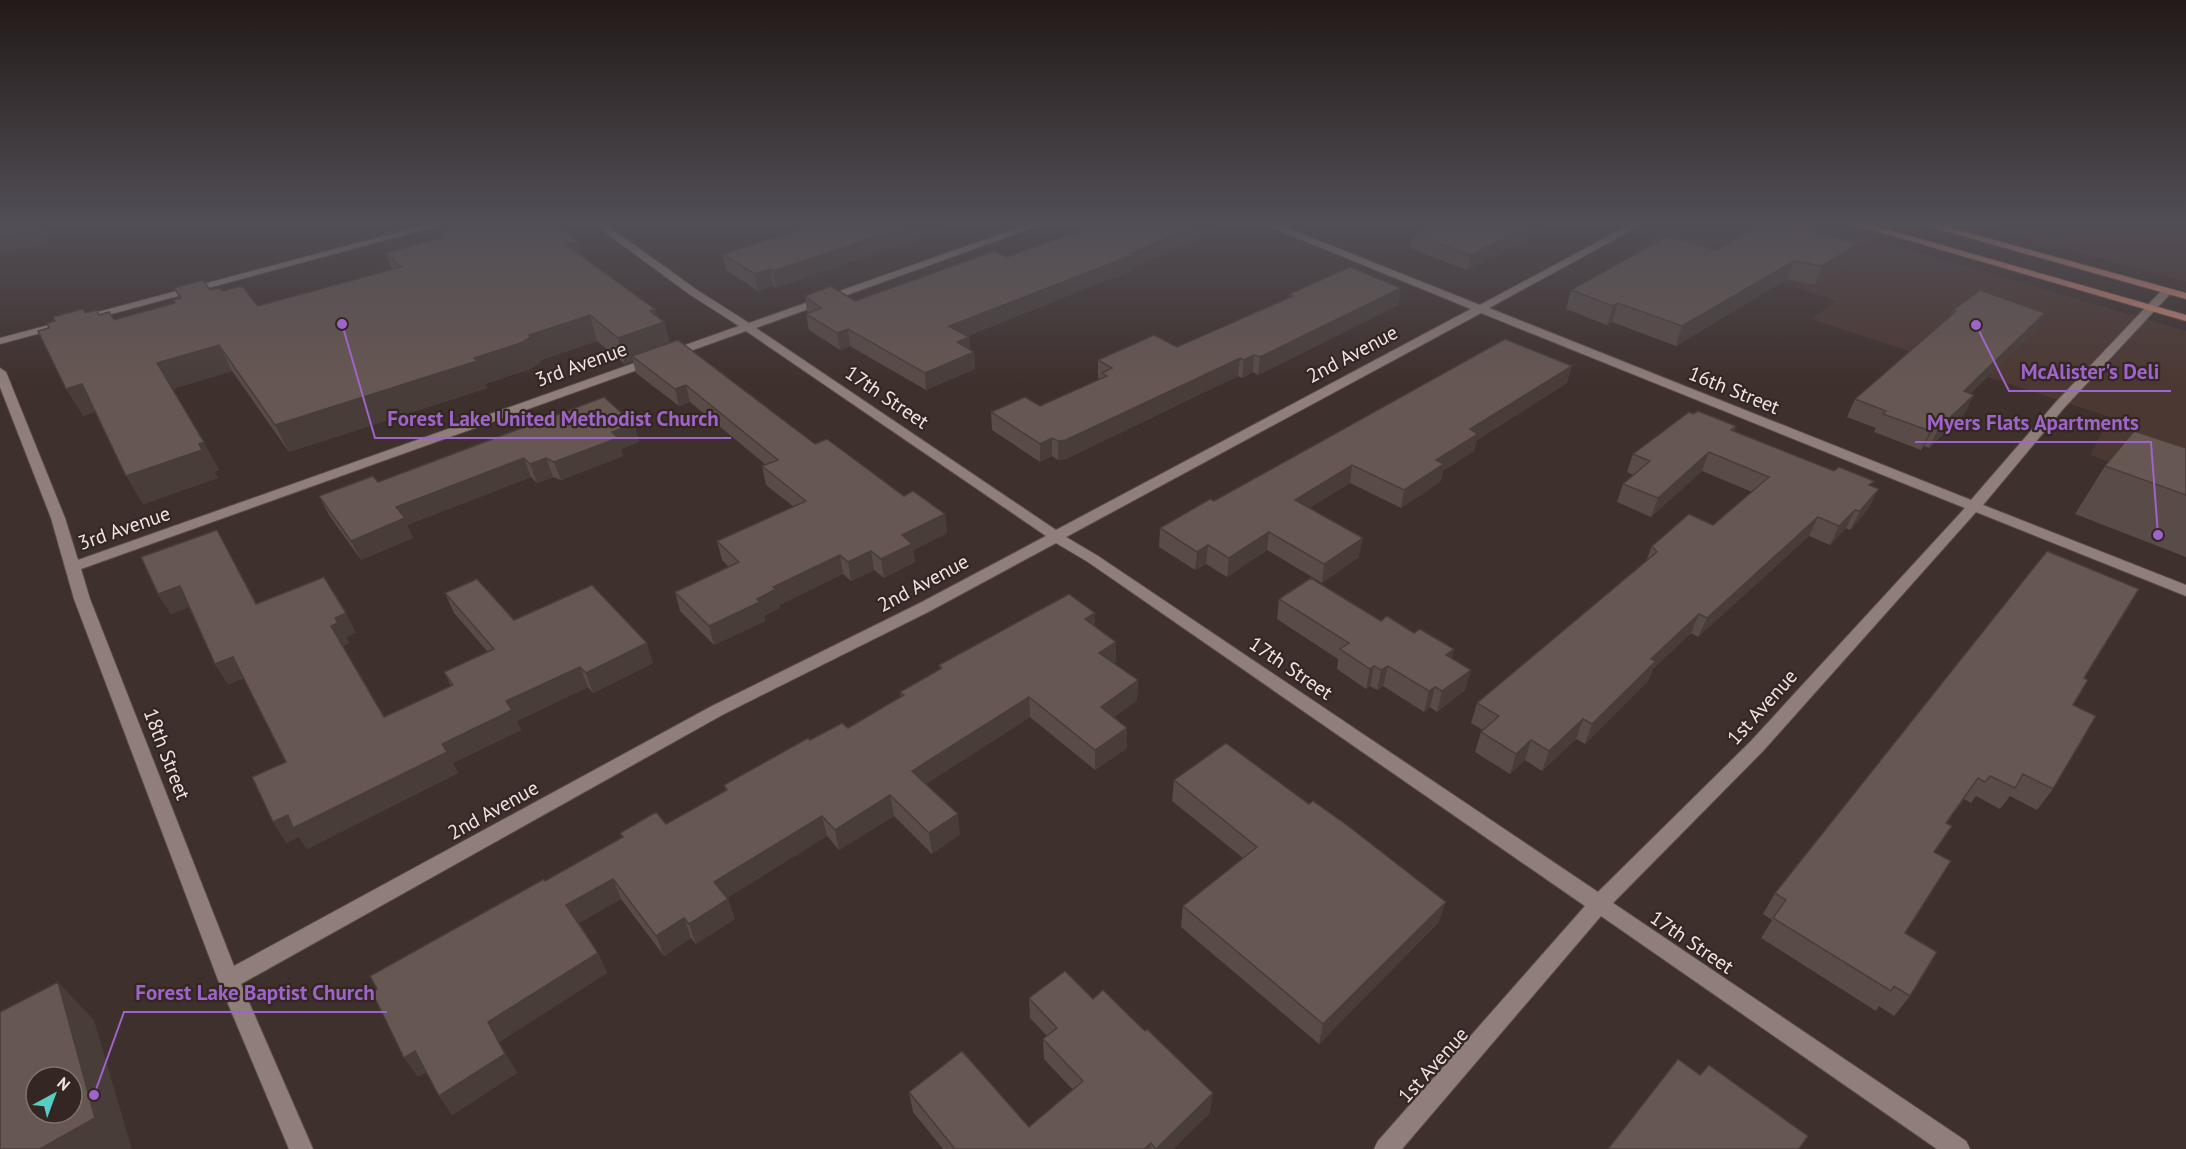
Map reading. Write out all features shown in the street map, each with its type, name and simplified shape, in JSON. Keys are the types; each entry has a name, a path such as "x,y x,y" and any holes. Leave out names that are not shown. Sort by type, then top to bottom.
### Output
{"main road":[{"path":"2045,278 2186,318"},
{"path":"2119,278 2186,296"}],"street":[{"path":"0,341 238,278"},
{"name":"17th Street","path":"676,278 1958,1149"},
{"name":"3rd Avenue","path":"71,567 884,278"},
{"name":"16th Street","path":"1402,278 2186,591"},
{"name":"2nd Avenue","path":"229,980 718,710 925,607 1539,278"},
{"name":"1st Avenue","path":"1386,1149 1599,904 1756,746 1973,507 2060,405 2167,291"},
{"name":"18th Street","path":"0,372 58,518 71,567 229,980 301,1149"}],"shaded area":[{"path":"1765,278 2004,278 2186,331 2186,489 2090,455 2110,417 1811,319 1836,301"},
{"path":"2170,278 2186,278 2186,282"}],"building":[{"path":"362,278 611,278 655,309 650,311 664,322 618,338 590,315 529,335 531,337 521,343 474,358 477,361 275,425 219,345 157,363 204,442 199,444 202,450 126,476 82,384 66,389 38,331 49,328 47,323 55,321 53,317 83,309 85,313 97,310 99,315 109,312 114,320 175,303 173,300 181,298 174,288 203,280 210,290 220,288 222,291 242,286 258,306"},
{"path":"920,278 1074,278 949,326 969,337 957,342 974,352 925,373 848,329 837,333 806,314 821,308 805,296 831,286 855,301"},
{"path":"1326,278 1376,278 1401,288 1260,357 1254,355 1244,360 1240,358 1066,440 1058,441 1052,438 1040,444 991,412 1025,397 1040,406 1107,376 1102,373 1112,368 1098,360 1154,335 1177,347 1293,296 1289,294"},
{"path":"1593,278 1765,278 1682,326 1618,303 1613,306 1571,290"},
{"path":"1980,290 2045,313 1964,391 1974,395 1938,429 1934,428 1930,431 1883,414 1886,411 1855,399 1956,311 1953,310"},
{"path":"1505,339 1572,366 1470,429 1478,434 1436,460 1444,464 1404,490 1352,465 1295,500 1363,538 1324,564 1269,532 1229,558 1208,545 1197,552 1160,528 1210,499 1214,501"},
{"path":"678,340 815,444 827,439 904,496 913,491 945,514 902,535 912,544 881,559 871,551 848,562 840,555 773,587 776,589 757,599 760,602 709,626 675,592 739,562 717,541 806,501 762,466 778,460 686,385 675,389 632,356"},
{"path":"604,397 634,424 612,432 618,438 554,462 546,458 530,464 524,458 396,507 405,518 351,541 319,496 373,476 378,482"},
{"path":"1698,411 1736,426 1731,430 1834,471 1839,467 1874,481 1869,485 1879,489 1860,511 1855,510 1839,526 1818,517 1707,618 1699,614 1651,659 1656,661 1592,724 1583,719 1549,751 1531,740 1516,754 1481,732 1499,716 1477,703 1657,552 1652,546 1689,514 1713,525 1769,477 1709,452 1658,498 1623,484 1650,461 1633,454 1689,412 1693,414"},
{"path":"2134,431 2186,448 2186,495 2105,466"},
{"path":"217,530 256,604 324,577 346,613 335,618 338,623 331,626 384,717 453,685 444,672 494,649 445,593 477,579 514,620 592,585 647,643 586,673 580,667 506,701 512,710 442,744 447,752 293,828 288,815 273,822 252,777 286,762 233,657 215,664 180,586 158,594 141,557"},
{"path":"2047,551 2139,589 2084,678 2088,680 2073,705 2096,716 2053,789 2023,774 2015,788 1990,776 1985,782 1978,778 1946,823 1952,826 1934,852 1951,861 1905,933 1937,952 1910,996 1894,986 1891,991 1773,918 1786,900 1775,893"},
{"path":"1311,578 1381,621 1387,616 1414,633 1420,629 1454,649 1446,655 1471,670 1442,691 1435,687 1429,691 1388,666 1381,670 1374,666 1370,669 1340,649 1349,643 1279,599"},
{"path":"1069,594 1095,613 1085,619 1116,642 1099,653 1138,680 1101,707 1127,728 1095,750 1029,697 912,771 958,814 929,833 890,795 835,830 822,816 714,882 728,899 689,924 684,918 656,936 613,879 566,905 598,953 488,1022 505,1054 439,1096 415,1051 404,1058 372,992 377,989 370,976 623,837 620,833 656,812 666,824 727,790 724,785 808,738 810,740 842,723 848,728 904,695 900,692 942,668 939,665"},
{"path":"1226,743 1309,804 1313,801 1347,825 1446,902 1323,1024 1183,906 1257,847 1174,780"},
{"path":"1065,971 1093,999 1103,990 1213,1093 1156,1149 1151,1143 1144,1149 955,1149 909,1092 962,1051 1029,1127 1083,1081 1043,1039 1057,1028 1029,998"},
{"path":"58,982 81,1065 24,1065 24,1125 83,1125 40,1149 0,1149 0,1012"},
{"path":"1678,1059 1700,1075 1709,1065 1808,1136 1799,1149 1608,1149"},
{"path":"84,1078 95,1118 84,1124"}],"place":[{"name":"Forest Lake United Methodist Church","path":"342,324"},
{"name":"McAlister's Deli","path":"1976,325"},
{"name":"Myers Flats Apartments","path":"2158,535"},
{"name":"Forest Lake Baptist Church","path":"94,1095"}]}
